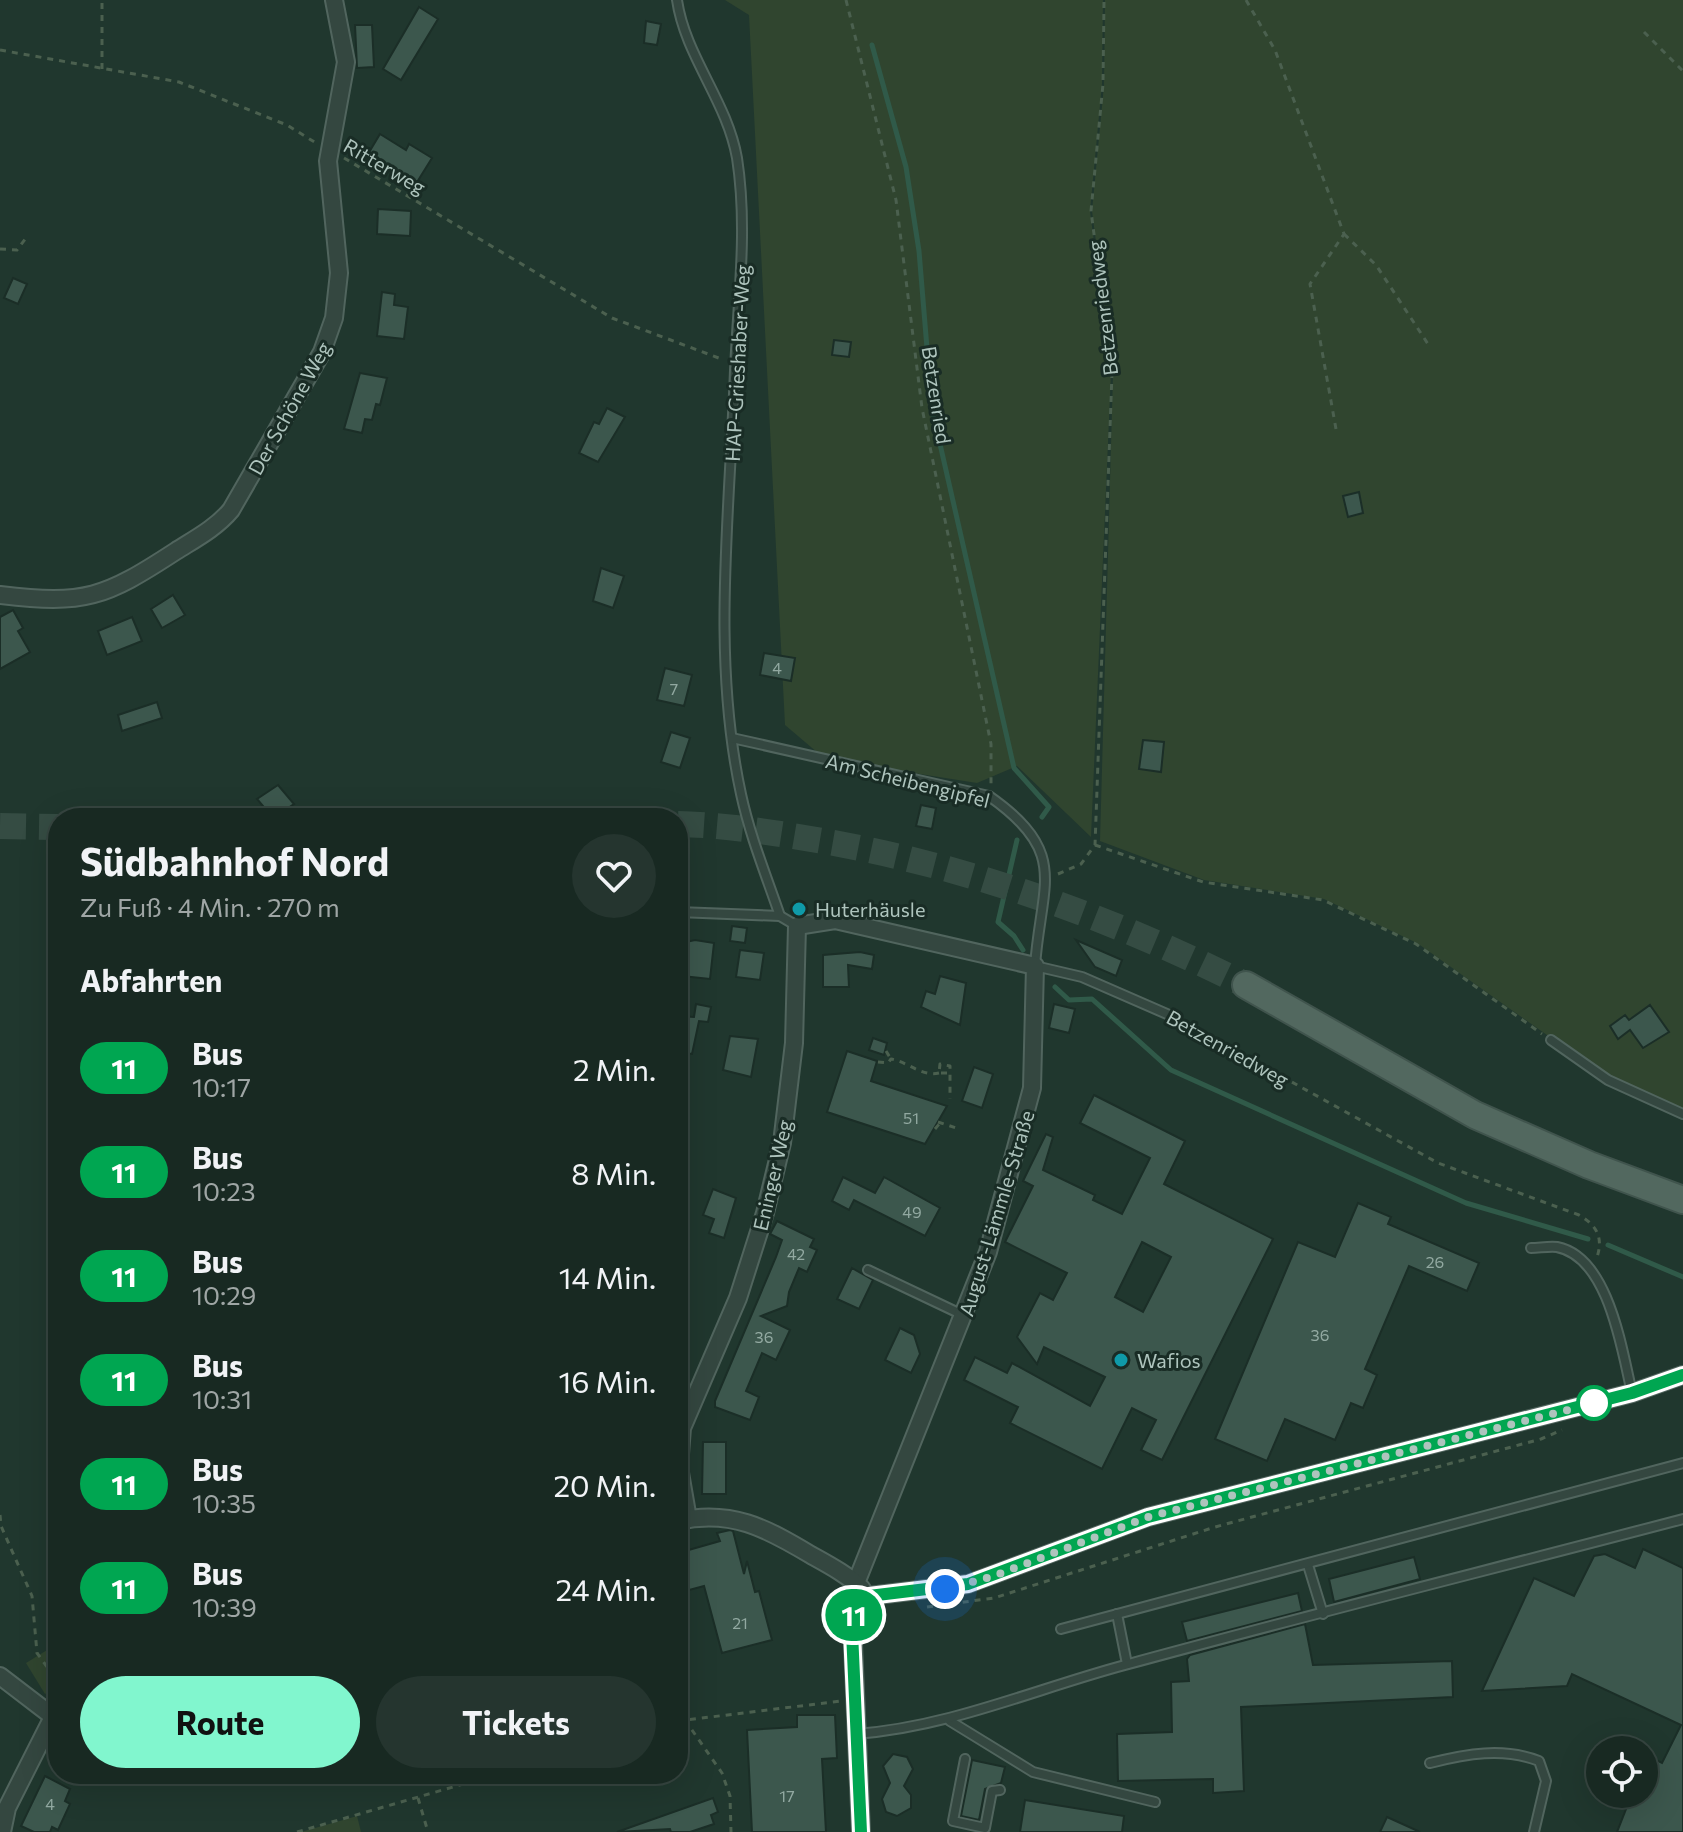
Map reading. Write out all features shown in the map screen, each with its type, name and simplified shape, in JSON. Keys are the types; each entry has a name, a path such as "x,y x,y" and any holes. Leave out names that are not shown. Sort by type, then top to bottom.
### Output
{"main road":[{"path":"1246,985 1475,1115 1683,1200"},
{"path":"1632,1181 1683,1187"},
{"path":"1632,1181 1683,1210"}],"street":[{"name":"Der Schöne Weg","path":"0,595 73,600 113,591 215,526 231,510 331,330 339,273 328,184 330,151 346,62 334,0"},
{"name":"Betzenriedweg","path":"797,926 835,920 1035,966"},
{"name":"Eninger Weg","path":"688,1414 738,1298 765,1213 782,1143 794,1043 797,926"},
{"name":"August-Lämmle-Straße","path":"856,1583 988,1252 1027,1110 1034,1065 1035,966"},
{"path":"861,1832 852,1621 860,1603 869,1596 968,1584 1148,1517 1632,1393 1683,1375"},
{"path":"688,1520 729,1517 757,1524 856,1583 869,1596"},
{"path":"0,1676 48,1707"},
{"path":"2,1832 7,1808 48,1723"}],"lane":[{"name":"HAP-Grieshaber-Weg","path":"677,0 680,22 722,107 737,158 743,277 735,364 724,616 732,738 748,822 780,916"},
{"name":"Am Scheibengipfel","path":"732,738 989,796 1023,822 1040,849 1048,876"},
{"path":"1035,966 1038,922 1048,876"},
{"path":"688,912 780,916 797,926"},
{"name":"Betzenriedweg","path":"1035,966 1082,977 1176,1018"},
{"path":"1551,1040 1608,1080 1683,1114"},
{"path":"1531,1248 1557,1247 1591,1269 1603,1288 1632,1393"},
{"path":"868,1270 965,1316"},
{"path":"1061,1629 1683,1463"},
{"path":"856,1734 950,1721 1022,1694 1127,1664 1683,1519"},
{"path":"1308,1565 1323,1614"},
{"path":"1117,1614 1127,1664"},
{"path":"950,1721 1033,1772 1155,1802"},
{"path":"1430,1763 1471,1753 1523,1755 1539,1761 1546,1781 1534,1832"},
{"path":"965,1759 953,1821 985,1828 992,1791 1000,1790"}],"path":[{"path":"102,0 102,69"},
{"name":"Betzenried","path":"846,0 896,200 922,408 991,744 994,773 989,796"},
{"name":"Betzenriedweg","path":"1095,845 1112,373 1091,211 1103,84 1104,0"},
{"path":"1246,0 1275,50 1344,234 1376,265 1428,344"},
{"path":"1644,32 1683,71"},
{"name":"Ritterweg","path":"0,50 179,82 287,125 612,318 735,364"},
{"path":"1336,429 1310,284 1344,234"},
{"path":"0,249 17,250 26,238"},
{"path":"1048,876 1067,872 1081,864 1095,845 1203,882 1323,900 1416,944 1551,1040"},
{"name":"Betzenriedweg","path":"1176,1018 1438,1163 1559,1206 1590,1222 1600,1241 1591,1269"},
{"path":"886,1051 891,1059 905,1062 924,1073 947,1073"},
{"path":"878,1062 888,1063 891,1059"},
{"path":"939,1073 940,1064 947,1063 950,1099"},
{"path":"935,1129 939,1123 956,1128"},
{"path":"919,1607 994,1598 1215,1527 1541,1439 1563,1429"},
{"path":"0,1515 1,1526 32,1596 37,1653 48,1668"},
{"path":"688,1720 855,1700"},
{"path":"688,1724 722,1773 730,1796 731,1832"},
{"path":"297,1832 465,1784"},
{"path":"418,1798 428,1832"}],"green space":[{"path":"725,0 1103,0 1102,84 1090,211 1111,373 1091,837 1017,766 977,783 825,759 785,725 749,15"},
{"path":"1105,0 1683,0 1683,1113 1609,1079 1417,943 1324,899 1204,880 1100,841 1113,374 1092,211 1104,85"},
{"path":"48,1649 48,1692 45,1694 26,1663"},
{"path":"357,1816 361,1832 301,1832"}],"building":[{"path":"419,7 438,19 401,80 383,69"},
{"path":"646,21 661,24 657,45 644,43"},
{"path":"355,25 372,25 374,67 357,68"},
{"path":"380,134 406,150 409,144 432,158 414,187 368,154"},
{"path":"378,209 411,211 410,236 377,234"},
{"path":"13,278 27,284 18,304 4,298"},
{"path":"382,292 395,294 394,305 408,307 404,339 377,336"},
{"path":"834,340 851,342 849,357 832,355"},
{"path":"360,373 387,378 380,405 376,404 372,420 365,419 362,433 344,429"},
{"path":"607,408 625,417 598,462 579,453 594,422 599,424"},
{"path":"1359,492 1363,513 1348,517 1343,496"},
{"path":"601,568 624,576 613,608 593,601"},
{"path":"173,595 185,615 162,628 151,609"},
{"path":"13,610 23,628 18,631 30,652 0,669 0,617"},
{"path":"132,617 142,641 107,655 98,631"},
{"path":"764,653 795,658 791,681 760,675"},
{"path":"665,668 692,675 684,706 657,700"},
{"path":"157,702 162,718 122,731 118,715"},
{"path":"671,732 690,738 680,768 661,762"},
{"path":"1143,740 1164,742 1161,772 1139,769"},
{"path":"278,785 294,804 288,808 265,808 257,799"},
{"path":"921,805 936,808 932,829 916,826"},
{"path":"732,926 747,928 745,943 730,941"},
{"path":"1076,940 1122,960 1116,976 1095,967"},
{"path":"688,942 714,943 710,979 688,977"},
{"path":"740,950 764,953 760,980 736,977"},
{"path":"860,952 874,955 872,969 848,965 849,987 823,987 823,955"},
{"path":"940,976 966,983 960,1025 921,1007 926,991 935,994"},
{"path":"696,1004 711,1007 708,1022 699,1021 692,1054 688,1053 688,1017 694,1017"},
{"path":"1054,1004 1075,1009 1069,1033 1049,1028"},
{"path":"1650,1005 1669,1032 1643,1048 1630,1030 1618,1039 1610,1026 1625,1015 1629,1020"},
{"path":"730,1036 758,1039 751,1077 723,1070"},
{"path":"873,1038 887,1043 884,1055 869,1050"},
{"path":"847,1051 877,1061 871,1081 947,1106 925,1144 827,1112"},
{"path":"974,1067 993,1074 982,1108 962,1101"},
{"path":"1094,1095 1185,1141 1164,1184 1273,1239 1162,1460 1141,1450 1156,1420 1132,1408 1102,1469 1010,1423 1018,1407 964,1380 975,1357 1007,1373 1012,1363 1090,1406 1105,1377 1044,1347 1037,1364 1017,1337 1040,1293 1053,1300 1067,1273 1005,1242 1033,1186 1023,1181 1046,1134 1053,1137 1043,1170 1095,1195 1093,1200 1122,1214 1150,1158 1080,1123","holes":["1142,1242 1171,1257 1143,1312 1115,1297"]},
{"path":"843,1177 875,1193 884,1177 940,1208 925,1236 854,1200 849,1210 832,1201"},
{"path":"713,1189 736,1198 724,1238 709,1233 714,1219 703,1215"},
{"path":"1358,1203 1391,1217 1388,1224 1479,1263 1467,1291 1409,1266 1365,1369 1377,1375 1363,1408 1351,1403 1335,1440 1285,1419 1267,1461 1215,1439 1298,1242 1335,1257"},
{"path":"777,1221 814,1239 810,1247 817,1250 807,1272 799,1268 787,1306 761,1316 790,1330 776,1360 762,1353 746,1391 759,1397 750,1420 715,1407 715,1401 782,1240 770,1234"},
{"path":"852,1268 873,1280 859,1309 837,1299"},
{"path":"900,1328 914,1335 920,1354 911,1373 885,1360"},
{"path":"703,1442 726,1442 726,1494 702,1494"},
{"path":"733,1531 744,1574 747,1561 755,1592 759,1591 772,1640 722,1653 704,1586 688,1590 688,1550 720,1541 717,1533"},
{"path":"1643,1549 1683,1568 1683,1832 1617,1832 1626,1808 1658,1808 1658,1761 1662,1763 1681,1725 1572,1674 1567,1686 1482,1691 1534,1578 1574,1596 1594,1556 1605,1554 1635,1568"},
{"path":"1414,1557 1420,1579 1334,1602 1329,1579"},
{"path":"1298,1593 1302,1611 1187,1641 1182,1622"},
{"path":"1305,1624 1313,1665 1452,1661 1453,1697 1241,1707 1244,1791 1213,1793 1213,1779 1118,1781 1117,1734 1172,1732 1171,1682 1189,1681 1187,1659 1190,1655"},
{"path":"797,1715 835,1715 837,1758 822,1759 826,1832 752,1832 747,1730 797,1727"},
{"path":"893,1754 907,1757 913,1769 904,1786 911,1795 911,1808 897,1816 886,1812 882,1799 890,1783 883,1766"},
{"path":"972,1760 1005,1767 1001,1783 985,1789 979,1820 961,1816"},
{"path":"45,1776 48,1784 60,1784 70,1789 65,1801 70,1804 58,1830 52,1827 50,1832 34,1832 21,1826"},
{"path":"713,1798 718,1812 711,1815 714,1824 690,1832 671,1832 670,1829 617,1832"},
{"path":"1025,1800 1124,1816 1122,1832 1020,1832"},
{"path":"1387,1817 1420,1832 1380,1832"}],"waterway":[{"path":"872,45 906,167 919,251 932,409 1014,768 1049,807 1042,817"},
{"path":"1017,840 998,922 1014,936 1023,950"},
{"path":"1055,987 1069,1000 1092,999 1171,1070 1466,1203 1588,1239"},
{"path":"1608,1245 1683,1277"}],"tunnel":[{"path":"688,824 795,836 941,867 1096,918 1246,985"},
{"path":"0,826 48,827"}],"bus line":[{"name":"11","path":"861,1832 852,1621 860,1603 869,1596 968,1584 1148,1517 1632,1393 1683,1375"}],"place":[{"name":"Huterhäusle","path":"799,909"},
{"name":"Wafios","path":"1121,1360"}],"route":[{"path":"945,1589 991,1577 1148,1517 1603,1401 1594,1403"}]}
